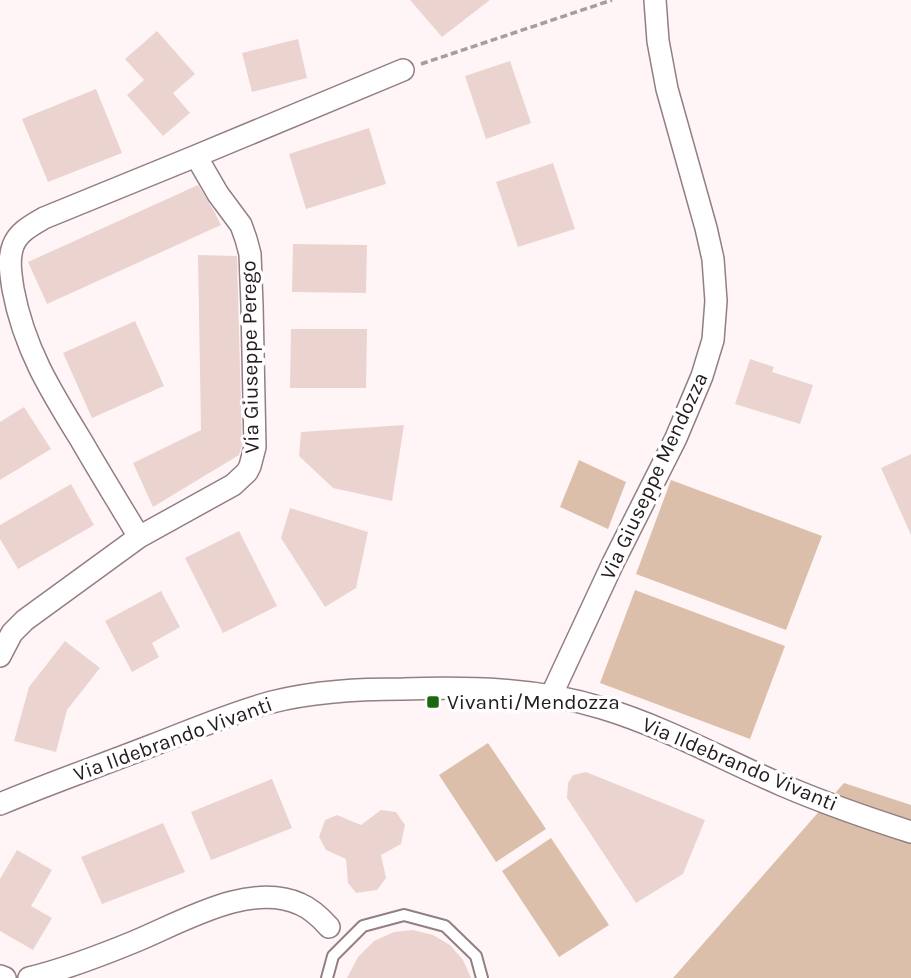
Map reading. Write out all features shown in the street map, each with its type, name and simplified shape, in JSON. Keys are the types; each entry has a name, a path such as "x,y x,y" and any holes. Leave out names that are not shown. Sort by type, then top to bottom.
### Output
{"street":[{"name":"Via Giuseppe Mendozza","path":"551,696 613,563 676,438 702,376 713,340 716,301 713,259 667,89 658,41 655,0"},
{"path":"139,537 52,393 33,356 23,330 10,274 11,254 16,239 39,221 403,70"},
{"name":"Via Giuseppe Perego","path":"1,650 26,620 139,537 238,481 250,466 255,440 250,254 241,225 218,194 196,156"},
{"name":"Via Ildebrando Vivanti","path":"0,804 229,716 290,698 345,691 437,688 502,690 594,705 635,719 817,800 911,832"},
{"path":"29,978 101,954 203,912 243,900 267,897 295,901 312,911 329,927"},
{"path":"0,976 5,978"}],"lane":[{"path":"327,978 333,956 363,926 404,915 445,926 475,956 482,978"},
{"path":"329,927 345,944"}],"path":[{"path":"403,70 611,0"}],"shaded area":[{"path":"579,460 626,482 608,529 560,507"},
{"path":"671,480 822,536 786,630 636,574"},
{"path":"635,590 785,646 750,739 600,683"},
{"path":"488,743 546,829 496,862 439,775"},
{"path":"844,783 911,805 911,978 673,978"},
{"path":"551,838 609,925 559,957 502,871"}],"building":[{"path":"410,0 490,0 442,37"},
{"path":"157,31 195,74 173,93 190,113 163,136 127,95 144,80 125,59"},
{"path":"298,39 307,78 252,92 242,53"},
{"path":"510,61 531,123 486,139 465,76"},
{"path":"96,89 122,153 48,182 22,119"},
{"path":"369,128 386,184 306,209 289,154"},
{"path":"553,163 575,229 518,247 496,182"},
{"path":"198,185 221,225 47,304 28,262"},
{"path":"293,244 367,245 366,293 292,292"},
{"path":"198,255 237,256 242,445 239,455 153,507 133,463 201,430"},
{"path":"135,321 164,386 92,418 63,353"},
{"path":"291,329 367,329 366,388 290,388"},
{"path":"750,359 774,367 772,372 813,385 800,424 735,404"},
{"path":"24,407 51,449 0,480 0,422"},
{"path":"404,425 392,501 333,488 299,456 301,432"},
{"path":"911,454 911,535 881,468"},
{"path":"71,484 94,525 18,569 0,539 0,525"},
{"path":"290,508 368,532 356,588 325,607 281,538"},
{"path":"239,531 277,606 223,633 185,558"},
{"path":"161,591 180,627 152,643 159,657 132,672 105,621"},
{"path":"65,641 100,668 67,710 56,752 14,741 29,687"},
{"path":"586,772 705,820 683,874 636,903 567,798 568,783 573,775"},
{"path":"272,779 292,828 211,860 191,812"},
{"path":"381,810 396,812 405,825 401,844 381,855 386,878 377,890 356,893 348,883 346,859 326,850 319,837 325,820 337,815 361,825"},
{"path":"163,823 185,872 102,904 81,857"},
{"path":"17,850 52,870 31,906 52,918 33,950 0,931 0,879"},
{"path":"413,930 433,935 450,945 463,960 471,978 347,978 358,957 374,941 394,932"}],"place":[{"name":"Vivanti/Mendozza","path":"433,702"}]}
